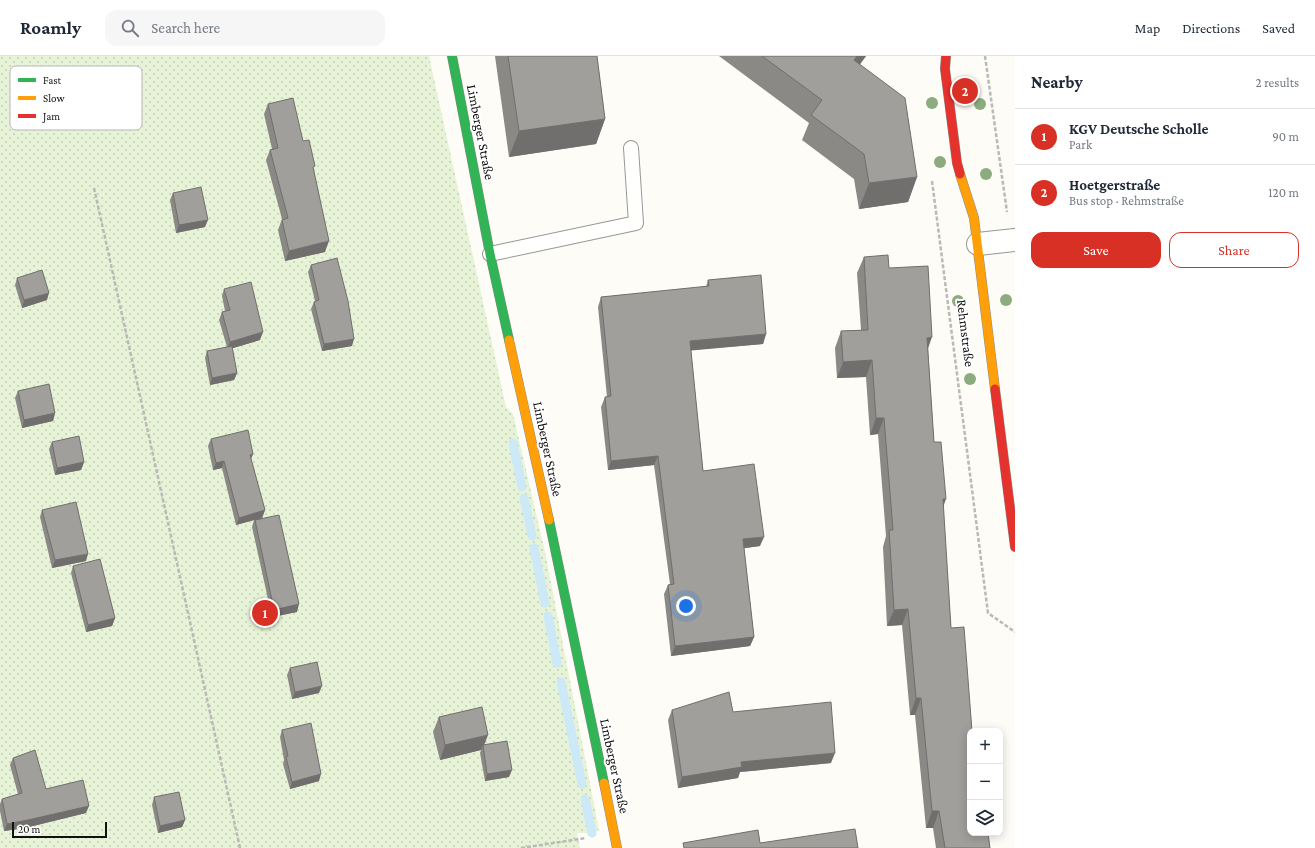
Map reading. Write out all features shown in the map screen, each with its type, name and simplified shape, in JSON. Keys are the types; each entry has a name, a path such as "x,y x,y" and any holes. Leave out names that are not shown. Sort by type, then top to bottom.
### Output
{"street":[{"name":"Limberger Straße","path":"452,56 490,254 556,550 617,848"},
{"name":"Rehmstraße","path":"946,56 945,69 957,164 974,218 978,244 1015,546"},
{"path":"978,244 1013,240"}],"lane":[{"path":"490,254 636,223 631,148"}],"path":[{"path":"985,56 1013,240"},
{"name":"Rehmstraße","path":"932,180 988,613 1015,632"},
{"path":"94,188 240,848"},
{"path":"521,848 614,834"}],"green space":[{"path":"0,56 429,56 506,407 513,414 545,552 599,830 592,833 577,833 580,848 0,848"}],"building":[{"path":"508,56 597,56 605,119 519,131"},
{"path":"762,56 857,56 854,60 905,98 917,177 869,183 864,154 811,115 822,100"},
{"path":"293,98 303,141 309,140 315,166 313,167 329,241 289,251 282,220 288,218 270,150 278,148 268,104"},
{"path":"201,187 208,220 179,225 173,193"},
{"path":"888,255 889,268 928,266 932,337 927,338 934,442 941,442 946,499 943,499 951,628 964,627 972,728 967,728 967,836 988,836 990,848 945,848 939,811 932,811 921,698 916,698 908,609 894,610 889,530 893,530 884,418 876,418 872,360 843,362 841,331 868,330 864,257"},
{"path":"337,258 348,301 354,339 324,344 314,302 319,300 311,265"},
{"path":"42,270 49,293 24,300 17,278"},
{"path":"761,275 766,334 690,341 703,471 754,464 764,537 743,539 754,637 675,646 668,585 674,584 658,456 611,461 605,397 611,396 601,297 709,286 708,280"},
{"path":"251,282 263,332 230,342 222,312 230,310 224,289"},
{"path":"232,346 237,373 212,378 207,351"},
{"path":"49,384 55,413 24,420 18,391"},
{"path":"248,430 253,454 250,455 265,510 239,518 224,461 216,463 211,439"},
{"path":"79,436 84,462 57,468 52,442"},
{"path":"76,502 88,554 55,560 42,510"},
{"path":"279,515 299,604 274,610 255,520"},
{"path":"100,559 115,618 88,625 73,566"},
{"path":"317,662 322,686 295,692 290,668"},
{"path":"729,692 733,712 831,702 835,753 741,762 742,767 682,777 672,710"},
{"path":"482,707 488,735 445,745 439,717"},
{"path":"311,723 321,774 292,782 282,730"},
{"path":"507,741 512,770 487,774 483,745"},
{"path":"35,750 46,789 83,780 89,806 7,824 2,799 22,793 13,758"},
{"path":"179,792 185,820 160,826 154,797"},
{"path":"855,829 858,848 684,848 683,843 758,830 760,843"}],"waterway":[{"path":"513,443 522,487"},
{"path":"524,498 532,536"},
{"path":"534,548 545,603"},
{"path":"548,616 557,663"},
{"path":"561,682 582,784"},
{"path":"585,799 592,833"}],"traffic: fast":[{"path":"452,56 490,254 509,340"},
{"path":"549,520 604,783"}],"traffic: slow":[{"path":"960,174 974,218 995,389"},
{"path":"509,340 549,520"},
{"path":"604,783 617,848"}],"traffic: jam":[{"path":"946,56 945,69 957,163 960,174"},
{"path":"995,389 1015,547"}],"place":[{"name":"Hoetgerstraße","path":"965,91"},
{"name":"KGV Deutsche Scholle","path":"265,613"}]}
